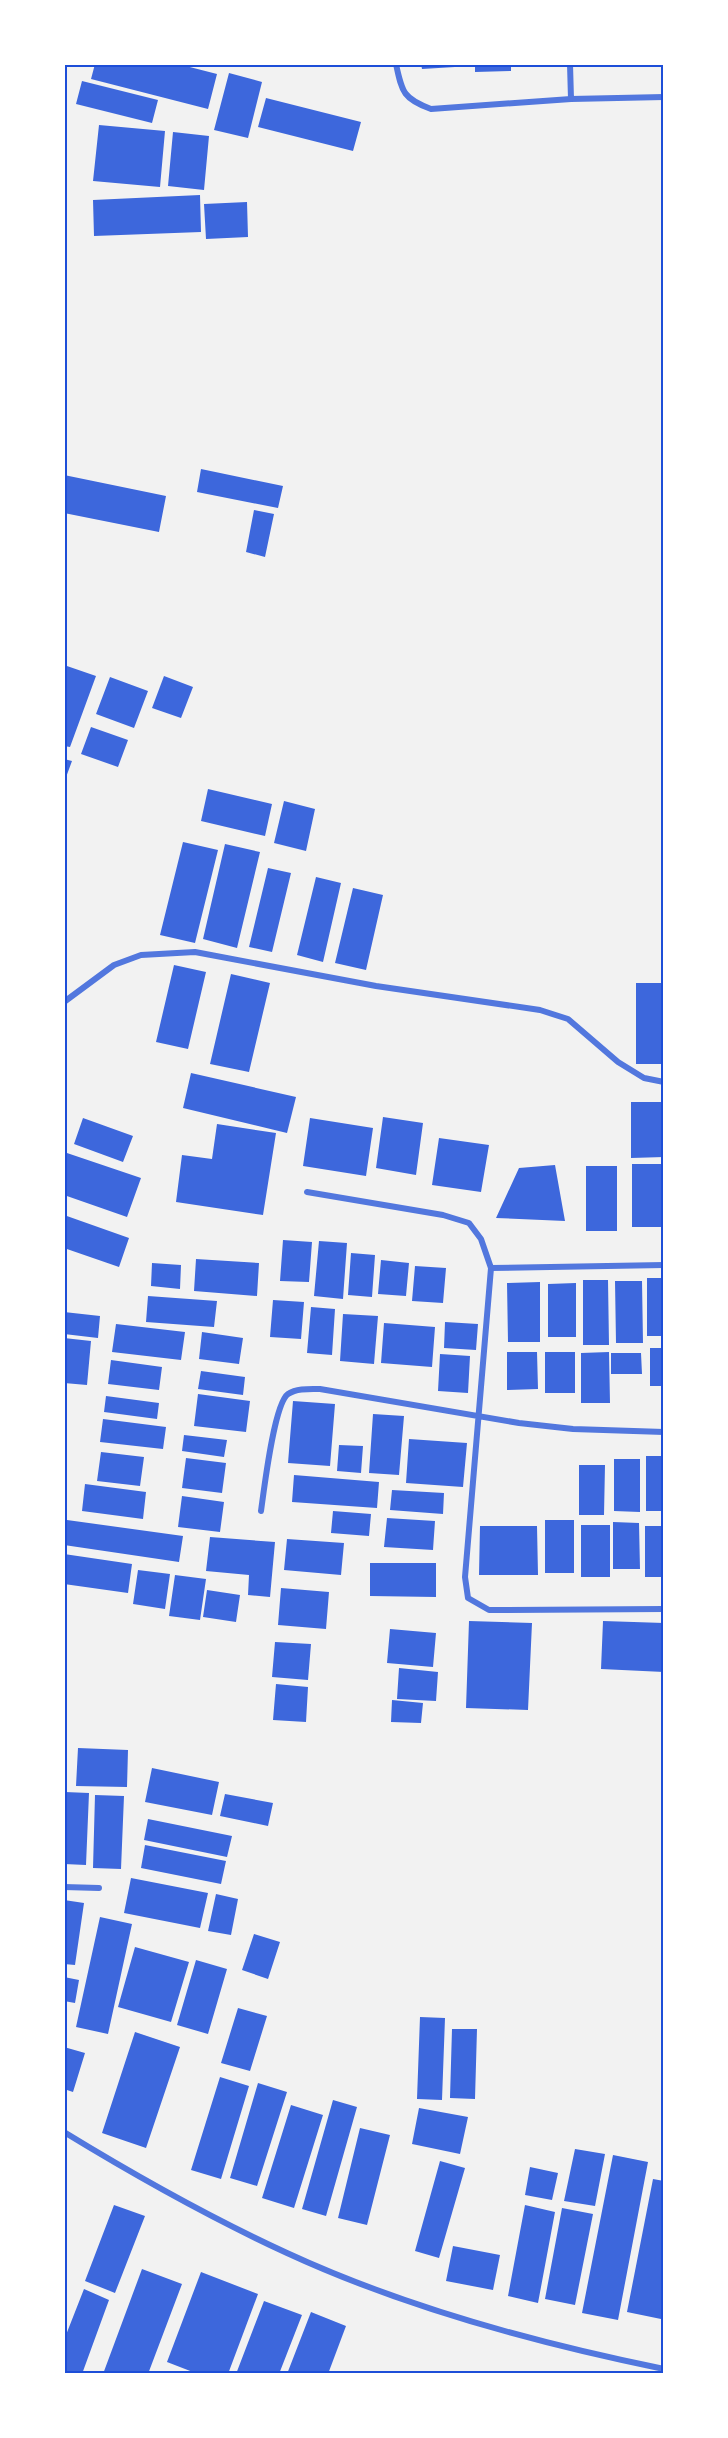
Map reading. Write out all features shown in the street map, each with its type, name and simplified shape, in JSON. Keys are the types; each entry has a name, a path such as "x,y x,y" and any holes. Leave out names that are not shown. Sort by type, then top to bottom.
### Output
{"street":[{"path":"396,64 401,85 411,102 431,109 572,99 663,97"},
{"path":"570,64 572,99"},
{"path":"64,1002 114,965 132,958 169,952 195,952 376,986 540,1010 568,1018 618,1062 644,1078 663,1082"},
{"path":"307,1192 443,1215 469,1223 481,1239 490,1268 465,1577 468,1598 489,1610 663,1609"},
{"path":"490,1268 663,1265"},
{"path":"261,1511 278,1409 284,1398 294,1391 320,1389 573,1429 663,1432"},
{"path":"64,1887 99,1888"},
{"path":"64,2132 213,2217 288,2254 380,2291 574,2350 663,2369"}],"building":[{"path":"95,64 178,64 217,74 208,109 91,79"},
{"path":"421,64 454,64 455,67 422,69"},
{"path":"475,64 511,64 511,71 475,72"},
{"path":"229,73 262,82 248,138 214,130"},
{"path":"82,81 158,100 152,123 76,104"},
{"path":"266,98 361,122 353,151 258,127"},
{"path":"99,125 165,131 160,187 93,181"},
{"path":"173,132 209,136 204,190 168,186"},
{"path":"200,195 201,232 94,236 93,200"},
{"path":"247,202 248,237 206,239 204,204"},
{"path":"201,469 283,486 278,508 197,492"},
{"path":"64,475 166,496 159,532 64,513"},
{"path":"254,510 274,514 265,557 246,552"},
{"path":"64,665 96,676 70,747 64,746"},
{"path":"164,676 193,687 181,718 152,708"},
{"path":"110,677 148,691 134,728 96,714"},
{"path":"91,727 128,740 118,767 81,754"},
{"path":"64,759 72,761 65,780 64,780"},
{"path":"208,789 272,804 265,836 201,821"},
{"path":"284,801 315,809 306,851 274,843"},
{"path":"183,842 218,850 195,943 160,935"},
{"path":"225,844 260,852 237,948 203,939"},
{"path":"268,868 291,873 272,952 249,947"},
{"path":"316,877 341,883 323,962 297,955"},
{"path":"353,888 383,895 366,970 335,963"},
{"path":"174,965 206,972 188,1049 156,1042"},
{"path":"231,974 270,983 249,1072 210,1064"},
{"path":"636,983 664,983 664,1064 636,1064"},
{"path":"191,1073 296,1097 287,1133 183,1108"},
{"path":"631,1102 664,1102 664,1157 631,1158"},
{"path":"383,1117 423,1123 416,1175 376,1168"},
{"path":"83,1118 133,1136 123,1162 74,1144"},
{"path":"310,1118 373,1128 366,1176 303,1166"},
{"path":"217,1124 276,1133 263,1215 176,1202 182,1155 212,1159"},
{"path":"439,1138 489,1145 481,1192 432,1185"},
{"path":"64,1152 141,1178 127,1217 64,1195"},
{"path":"632,1164 664,1164 664,1227 632,1227"},
{"path":"555,1165 565,1221 496,1218 519,1168"},
{"path":"586,1166 617,1166 617,1231 586,1231"},
{"path":"64,1215 129,1238 119,1267 64,1248"},
{"path":"283,1240 312,1242 309,1282 280,1281"},
{"path":"319,1241 347,1243 343,1299 314,1296"},
{"path":"351,1253 375,1255 372,1297 348,1295"},
{"path":"196,1259 259,1263 257,1296 194,1291"},
{"path":"381,1260 409,1263 406,1296 378,1294"},
{"path":"152,1263 181,1265 180,1289 151,1286"},
{"path":"415,1266 446,1268 443,1303 412,1301"},
{"path":"647,1278 664,1278 664,1336 647,1336"},
{"path":"583,1280 608,1280 609,1345 583,1345"},
{"path":"615,1281 642,1281 643,1343 616,1343"},
{"path":"540,1282 540,1342 508,1342 507,1283"},
{"path":"576,1283 576,1337 548,1337 548,1284"},
{"path":"148,1296 217,1301 214,1327 146,1322"},
{"path":"273,1300 304,1302 301,1339 270,1337"},
{"path":"311,1307 335,1309 332,1355 307,1353"},
{"path":"64,1312 100,1316 98,1338 64,1334"},
{"path":"343,1314 378,1316 374,1364 340,1361"},
{"path":"445,1322 478,1324 476,1350 444,1348"},
{"path":"384,1323 435,1327 432,1367 381,1363"},
{"path":"116,1324 185,1332 181,1360 112,1352"},
{"path":"202,1332 243,1338 239,1364 199,1359"},
{"path":"64,1338 91,1341 87,1385 64,1383"},
{"path":"650,1348 664,1348 664,1386 650,1386"},
{"path":"507,1352 537,1352 538,1389 507,1390"},
{"path":"545,1352 575,1352 575,1393 545,1393"},
{"path":"609,1352 610,1403 581,1403 581,1353"},
{"path":"611,1353 641,1353 642,1374 611,1374"},
{"path":"440,1354 470,1356 468,1393 438,1391"},
{"path":"111,1360 162,1367 159,1390 108,1384"},
{"path":"201,1371 245,1377 243,1395 198,1389"},
{"path":"198,1394 250,1401 246,1432 194,1426"},
{"path":"106,1396 159,1403 157,1419 104,1412"},
{"path":"293,1401 335,1404 330,1466 288,1463"},
{"path":"373,1414 404,1416 399,1475 369,1473"},
{"path":"103,1419 166,1427 163,1449 100,1442"},
{"path":"184,1435 227,1440 224,1457 182,1451"},
{"path":"409,1439 467,1443 463,1487 406,1483"},
{"path":"339,1445 363,1446 361,1473 337,1471"},
{"path":"101,1452 144,1457 140,1486 97,1481"},
{"path":"646,1456 664,1456 664,1511 646,1511"},
{"path":"186,1458 226,1463 222,1493 182,1488"},
{"path":"614,1459 640,1459 640,1512 614,1511"},
{"path":"579,1465 605,1465 604,1515 579,1515"},
{"path":"294,1475 379,1482 377,1508 292,1502"},
{"path":"85,1484 146,1492 143,1519 82,1511"},
{"path":"392,1490 444,1493 443,1514 390,1510"},
{"path":"182,1496 224,1502 220,1532 178,1527"},
{"path":"333,1511 371,1514 369,1536 331,1533"},
{"path":"387,1518 435,1521 433,1550 384,1547"},
{"path":"67,1520 183,1536 179,1562 64,1545"},
{"path":"545,1520 574,1520 574,1573 545,1573"},
{"path":"613,1522 639,1523 640,1569 613,1569"},
{"path":"581,1525 610,1525 610,1577 581,1577"},
{"path":"480,1526 537,1526 538,1575 479,1575"},
{"path":"645,1526 664,1526 664,1577 645,1577"},
{"path":"210,1537 275,1542 270,1597 248,1595 249,1575 206,1571"},
{"path":"287,1539 344,1543 341,1575 284,1570"},
{"path":"64,1554 132,1564 128,1593 64,1584"},
{"path":"370,1563 436,1563 436,1597 370,1596"},
{"path":"138,1570 170,1574 165,1609 133,1604"},
{"path":"175,1575 206,1579 200,1620 169,1616"},
{"path":"281,1588 329,1592 326,1629 278,1625"},
{"path":"207,1590 240,1595 236,1622 203,1617"},
{"path":"469,1621 532,1623 528,1710 466,1708"},
{"path":"603,1621 664,1623 664,1672 601,1669"},
{"path":"390,1629 436,1633 433,1667 387,1663"},
{"path":"275,1642 311,1644 308,1680 272,1677"},
{"path":"399,1668 438,1672 436,1701 397,1699"},
{"path":"276,1684 308,1687 306,1722 273,1720"},
{"path":"392,1700 423,1703 421,1723 391,1722"},
{"path":"78,1748 128,1750 127,1787 76,1786"},
{"path":"152,1768 219,1782 212,1815 145,1802"},
{"path":"65,1792 89,1793 86,1865 64,1864"},
{"path":"225,1794 273,1803 268,1826 220,1816"},
{"path":"95,1795 124,1796 121,1869 93,1868"},
{"path":"148,1819 232,1836 227,1857 144,1840"},
{"path":"145,1845 226,1861 221,1884 141,1868"},
{"path":"131,1878 208,1893 200,1928 124,1913"},
{"path":"216,1894 238,1899 231,1935 208,1931"},
{"path":"64,1900 84,1903 75,1965 64,1964"},
{"path":"100,1917 132,1924 108,2034 76,2027"},
{"path":"254,1934 280,1942 268,1979 242,1970"},
{"path":"135,1947 189,1962 171,2022 118,2007"},
{"path":"196,1960 227,1969 208,2034 177,2025"},
{"path":"64,1977 79,1980 75,2003 64,2001"},
{"path":"238,2008 267,2016 250,2071 221,2063"},
{"path":"420,2017 445,2018 442,2100 417,2099"},
{"path":"452,2029 477,2029 475,2099 450,2098"},
{"path":"135,2032 180,2047 146,2148 102,2133"},
{"path":"64,2047 85,2053 73,2092 64,2089"},
{"path":"220,2077 249,2086 221,2179 191,2170"},
{"path":"258,2083 287,2092 257,2186 230,2178"},
{"path":"333,2100 357,2107 326,2216 302,2209"},
{"path":"291,2105 323,2115 294,2208 262,2198"},
{"path":"419,2108 468,2117 460,2154 412,2144"},
{"path":"360,2128 390,2135 367,2225 338,2218"},
{"path":"575,2149 605,2154 595,2206 564,2201"},
{"path":"613,2155 648,2162 618,2320 582,2313"},
{"path":"440,2161 465,2168 439,2258 415,2251"},
{"path":"530,2167 558,2173 552,2200 525,2195"},
{"path":"653,2179 664,2181 664,2304 661,2319 627,2312"},
{"path":"114,2205 145,2216 115,2293 85,2281"},
{"path":"525,2205 555,2212 538,2303 508,2296"},
{"path":"562,2208 593,2214 575,2305 545,2299"},
{"path":"453,2246 500,2255 493,2290 446,2281"},
{"path":"142,2269 182,2284 148,2374 103,2374"},
{"path":"201,2272 258,2294 228,2374 198,2374 167,2362"},
{"path":"84,2289 109,2300 82,2374 64,2374 64,2340"},
{"path":"264,2301 302,2315 279,2374 236,2374"},
{"path":"311,2312 346,2326 328,2374 287,2374"}]}
